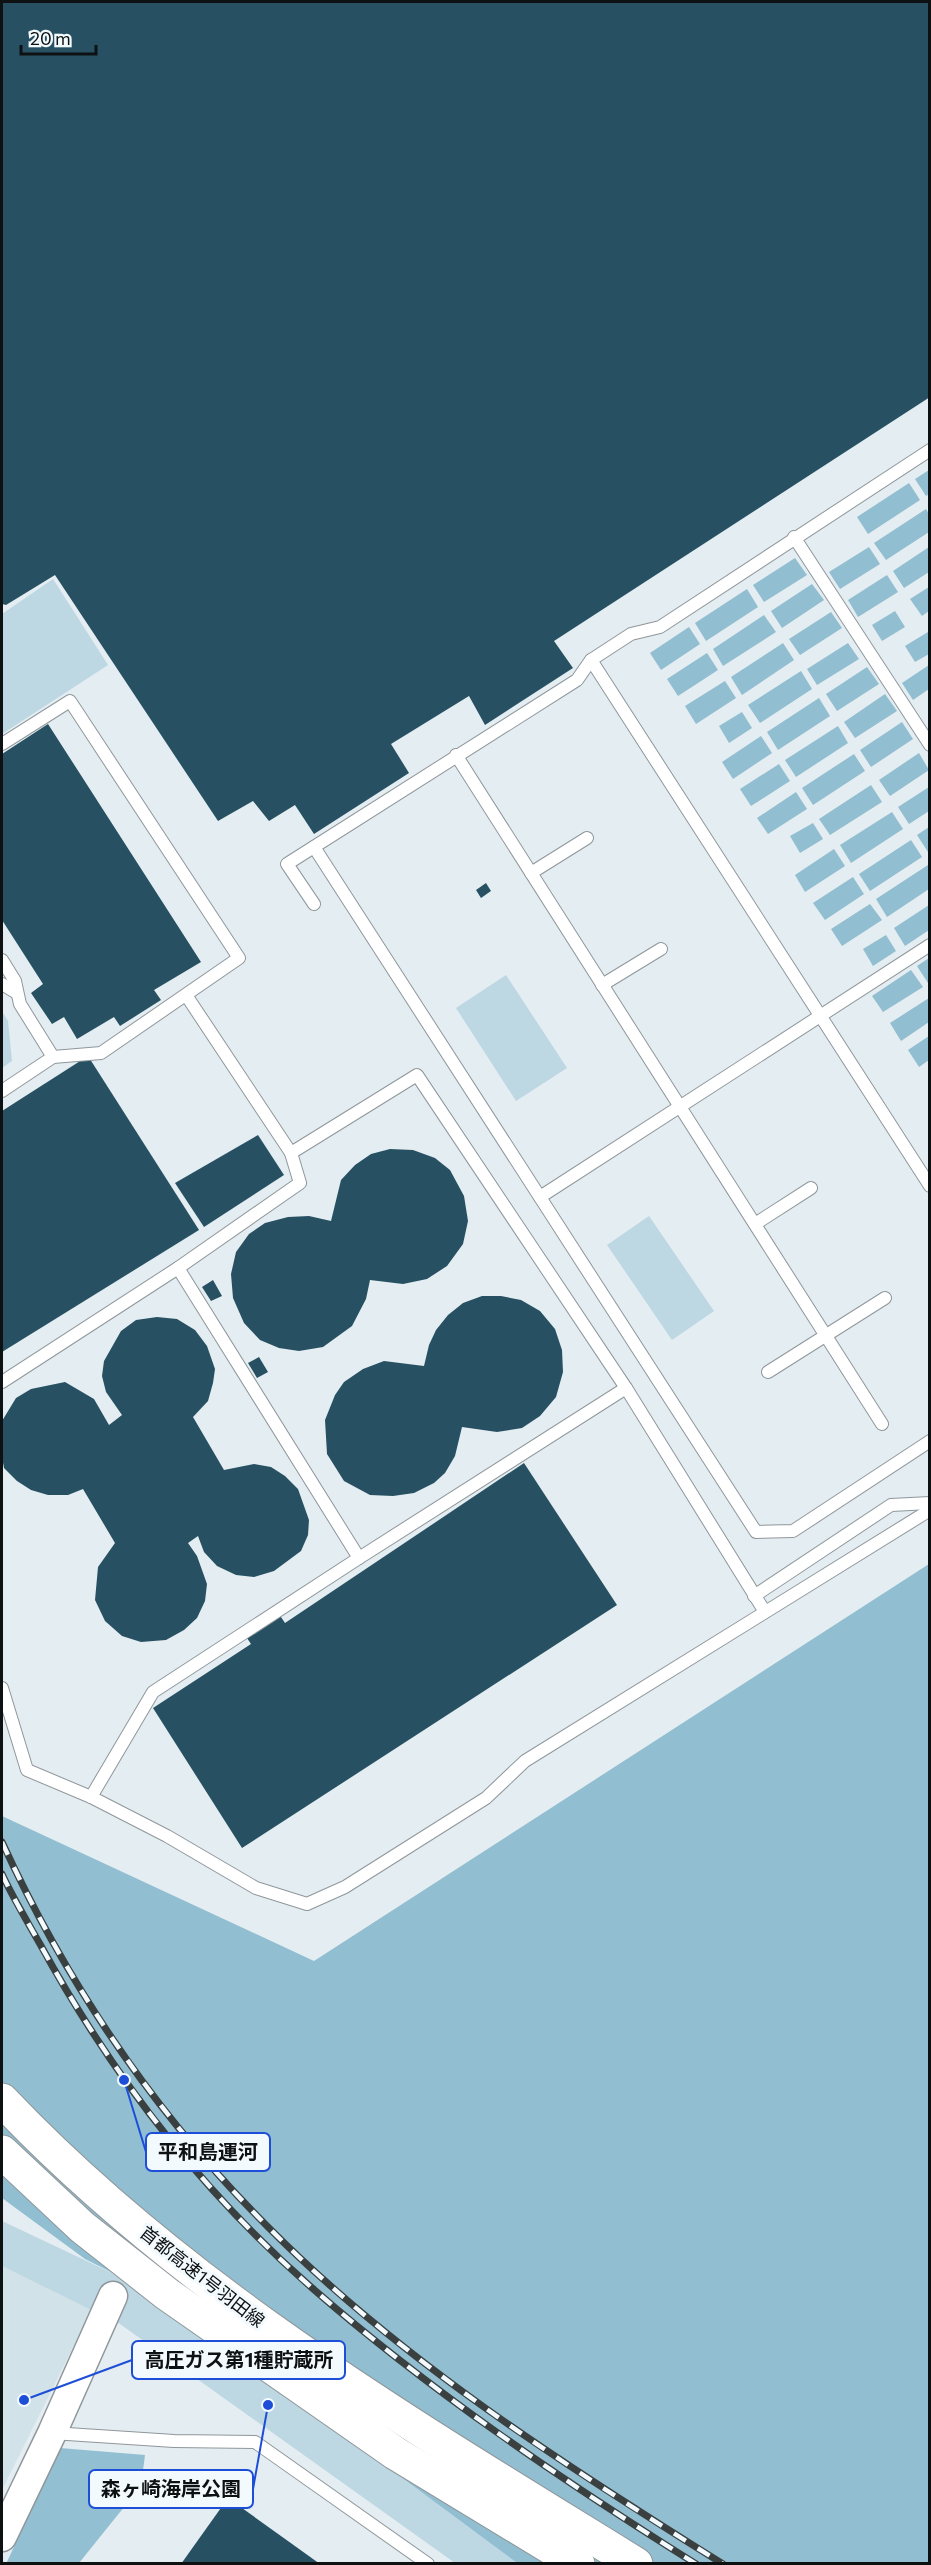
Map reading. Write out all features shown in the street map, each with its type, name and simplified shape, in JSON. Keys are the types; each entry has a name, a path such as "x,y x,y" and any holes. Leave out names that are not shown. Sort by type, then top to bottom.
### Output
{"highway":[{"name":"首都高速1号羽田線","path":"2,2100 104,2199 190,2271 273,2332 419,2429 636,2564"},
{"name":"首都高速1号羽田線","path":"2,2152 82,2227 167,2295 395,2453 578,2564"},
{"path":"395,2453 545,2564"}],"street":[{"path":"2,2537 52,2433 113,2296"}],"lane":[{"path":"314,904 287,864 577,680 591,660 631,634 660,627 794,537 930,450"},
{"path":"794,537 930,745"},
{"path":"591,660 930,1186"},
{"path":"2,744 70,701 239,958 101,1053 53,1057 2,1090"},
{"path":"456,755 882,1424"},
{"path":"531,873 587,838"},
{"path":"314,847 756,1532 793,1531 930,1441"},
{"path":"540,1197 930,945"},
{"path":"602,985 661,949"},
{"path":"2,960 15,981 20,1004 53,1057"},
{"path":"2,984 17,993"},
{"path":"2,1382 178,1268 300,1183 291,1153 186,995"},
{"path":"291,1153 417,1075 626,1388 765,1612"},
{"path":"755,1224 811,1188"},
{"path":"178,1268 359,1558"},
{"path":"768,1372 885,1298"},
{"path":"91,1797 153,1692 626,1388"},
{"path":"754,1596 891,1505 930,1503"},
{"path":"2,1688 27,1770 91,1797 167,1836 256,1888 307,1904 345,1887 486,1798 525,1761 930,1510"},
{"path":"52,2433 174,2441 255,2442 428,2564"}],"shaded area":[{"path":"929,470 929,494 926,496 915,479"},
{"path":"909,483 920,500 868,534 857,517"},
{"path":"926,509 929,514 929,532 886,560 874,543"},
{"path":"869,547 880,564 840,589 829,572"},
{"path":"929,547 929,572 904,588 893,571"},
{"path":"795,558 807,575 764,602 753,585"},
{"path":"887,575 898,592 858,617 848,600"},
{"path":"53,579 108,665 2,734 2,614"},
{"path":"812,584 824,600 782,628 771,611"},
{"path":"929,587 929,611 922,616 910,599"},
{"path":"747,589 758,607 706,641 695,623"},
{"path":"895,611 905,627 882,641 872,625"},
{"path":"831,612 842,628 800,655 789,639"},
{"path":"764,615 776,632 723,666 713,649"},
{"path":"689,627 700,644 661,670 650,653"},
{"path":"928,632 929,654 915,662 905,646"},
{"path":"783,643 794,660 742,695 731,677"},
{"path":"848,643 859,659 817,685 807,669"},
{"path":"707,653 718,670 678,696 667,679"},
{"path":"929,665 929,689 913,700 902,683"},
{"path":"867,667 879,684 837,711 826,694"},
{"path":"801,671 812,689 760,723 748,705"},
{"path":"725,681 736,698 696,724 685,706"},
{"path":"885,694 897,711 855,738 844,722"},
{"path":"819,698 830,716 778,750 767,732"},
{"path":"742,712 752,728 729,743 719,726"},
{"path":"902,722 913,739 871,767 860,750"},
{"path":"838,726 848,743 796,777 785,760"},
{"path":"761,736 772,753 733,779 722,762"},
{"path":"919,753 929,770 890,796 879,780"},
{"path":"854,754 865,771 813,805 802,788"},
{"path":"779,764 790,781 751,806 740,789"},
{"path":"871,785 882,802 830,835 819,819"},
{"path":"929,787 929,811 909,824 898,807"},
{"path":"796,792 807,809 768,834 757,818"},
{"path":"892,812 903,829 851,863 840,845"},
{"path":"813,823 823,839 800,853 790,836"},
{"path":"929,827 929,851 928,852 917,835"},
{"path":"911,840 922,857 870,891 859,874"},
{"path":"834,849 845,866 805,892 795,875"},
{"path":"928,865 929,889 887,917 876,899"},
{"path":"853,877 864,894 825,920 813,903"},
{"path":"870,904 882,920 842,946 831,929"},
{"path":"929,905 929,930 905,946 894,928"},
{"path":"886,935 896,951 873,966 863,949"},
{"path":"929,958 930,983 928,983 917,966"},
{"path":"911,970 923,987 883,1012 872,996"},
{"path":"506,975 567,1068 516,1101 456,1008"},
{"path":"929,998 929,1022 901,1041 890,1023"},
{"path":"2,1011 8,1021 12,1061 2,1068"},
{"path":"929,1036 929,1060 919,1067 908,1050"},
{"path":"649,1216 714,1311 672,1340 607,1245"},
{"path":"929,1564 929,2563 517,2563 261,2373 129,2281 85,2259 2,2198 2,1816 314,1961"},
{"path":"2,2221 129,2281 261,2373 517,2563 455,2563 120,2324 2,2266"},
{"path":"2,2266 92,2309 2,2490"},
{"path":"60,2448 145,2455 141,2486 79,2563 6,2564"}],"building":[{"path":"2,2 930,2 930,397 554,641 573,668 485,725 469,696 391,744 409,773 314,834 295,805 269,821 253,801 218,821 55,575 6,605 2,604"},
{"path":"48,724 201,962 154,990 161,1000 120,1026 114,1017 77,1039 64,1017 52,1024 31,993 43,984 2,920 2,754"},
{"path":"486,883 491,891 481,898 476,890"},
{"path":"88,1056 199,1230 2,1352 2,1111"},
{"path":"258,1135 284,1175 204,1227 175,1183"},
{"path":"390,1149 413,1150 435,1158 450,1170 464,1196 468,1221 463,1244 447,1266 427,1279 403,1284 370,1280 366,1299 352,1326 323,1347 299,1351 279,1348 260,1340 244,1323 233,1298 231,1274 236,1252 249,1234 265,1223 288,1217 309,1216 331,1221 341,1180 355,1165 371,1154"},
{"path":"213,1280 222,1296 211,1301 202,1287"},
{"path":"482,1296 501,1296 521,1300 540,1311 555,1329 562,1350 563,1372 556,1397 540,1416 522,1428 497,1432 462,1427 455,1456 445,1473 434,1483 414,1493 393,1496 370,1495 344,1481 327,1454 325,1420 335,1395 344,1382 363,1369 384,1361 424,1366 429,1345 436,1330 448,1315 463,1303"},
{"path":"157,1317 177,1319 195,1330 207,1346 215,1369 213,1383 208,1401 193,1417 224,1470 254,1464 271,1467 285,1476 298,1489 309,1520 308,1535 301,1551 274,1571 254,1577 236,1575 217,1566 204,1552 198,1536 188,1543 197,1556 207,1584 205,1601 197,1618 184,1630 166,1640 141,1642 122,1636 105,1621 95,1600 98,1567 115,1543 83,1489 68,1495 48,1495 31,1490 17,1481 4,1468 2,1421 16,1398 31,1389 65,1382 94,1399 109,1425 122,1415 106,1392 102,1376 104,1361 121,1331 136,1320"},
{"path":"259,1357 268,1372 257,1378 248,1363"},
{"path":"524,1463 617,1605 242,1848 153,1708 251,1644 245,1635 279,1614 285,1623"},
{"path":"228,2498 320,2564 181,2564"}],"railway":[{"path":"2,1842 55,1946 117,2046 188,2139 267,2226 318,2275 372,2321 485,2408 603,2488 723,2564"},
{"path":"2,1874 67,1992 96,2038 160,2128 232,2211 271,2250 356,2325 450,2398 547,2467 696,2564"}],"place":[{"name":"平和島運河","path":"124,2080"},
{"name":"高圧ガス第1種貯蔵所","path":"24,2400"},
{"name":"森ヶ崎海岸公園","path":"268,2405"}]}
